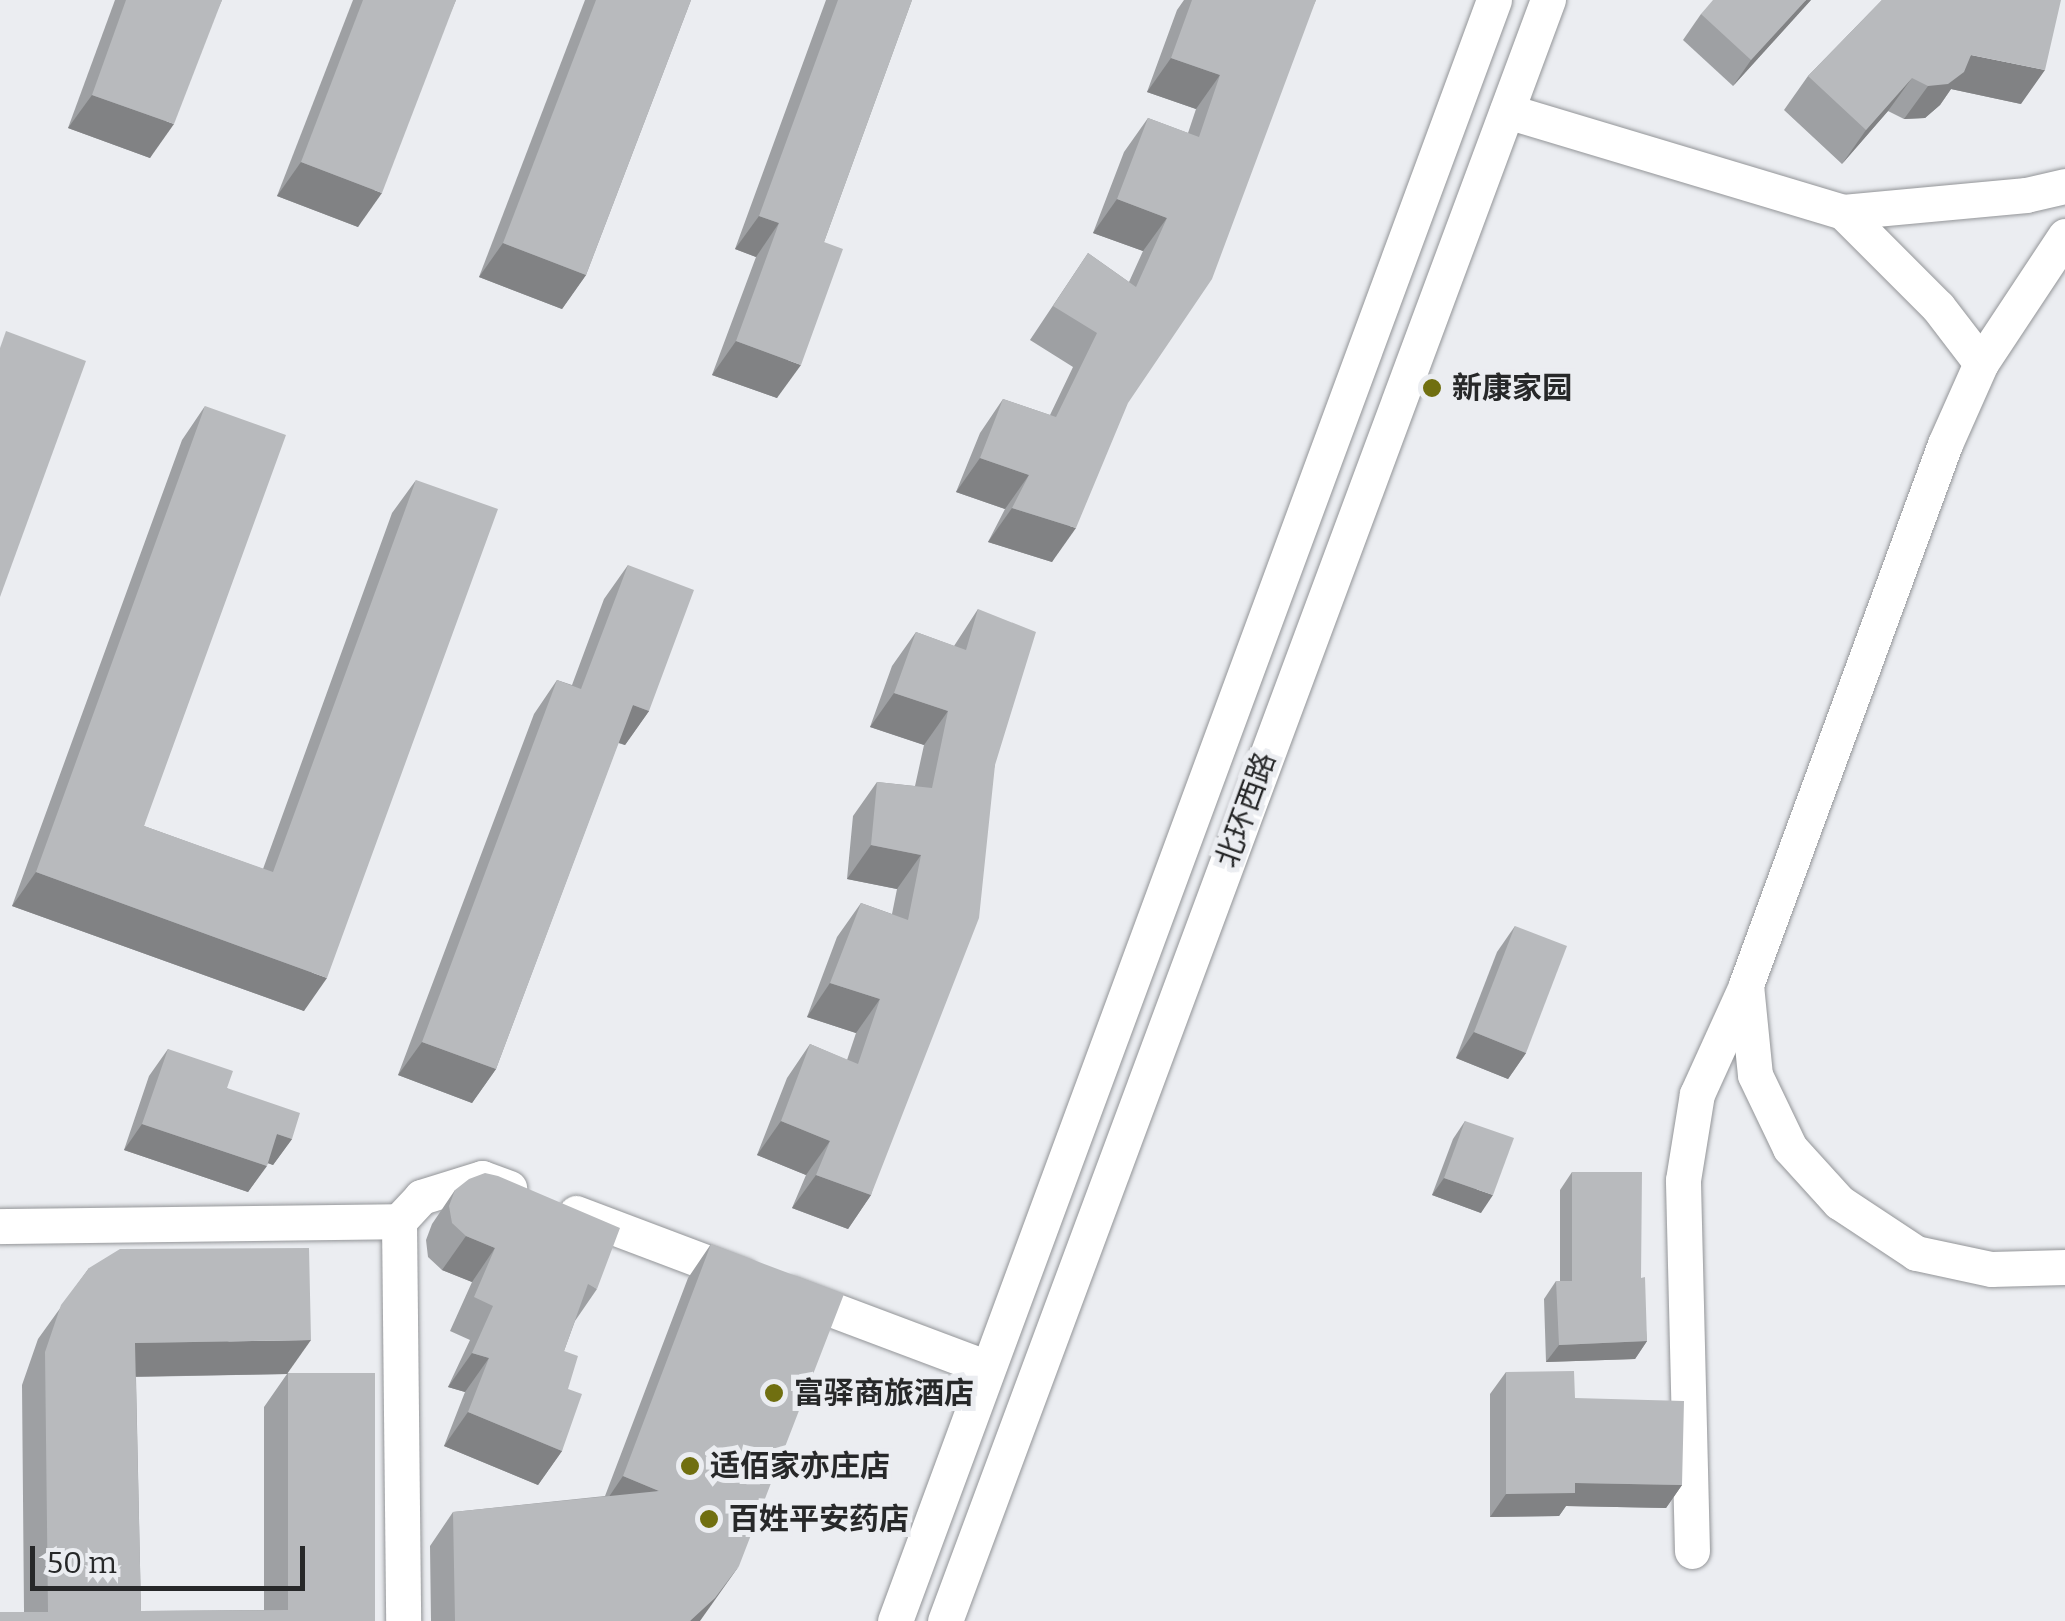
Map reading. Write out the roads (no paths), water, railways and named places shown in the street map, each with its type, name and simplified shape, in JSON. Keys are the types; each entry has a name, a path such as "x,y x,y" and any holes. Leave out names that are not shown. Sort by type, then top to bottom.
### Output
{"street":[{"name":"北环西路","path":"895,1621 1494,0"},
{"name":"北环西路","path":"944,1621 1548,0"},
{"path":"1507,111 1842,212 2026,195 2065,186"},
{"path":"1842,212 1938,307 1981,364"},
{"path":"1692,1551 1682,1180 1697,1094 1746,985 1945,444 1981,364 2065,236"},
{"path":"1746,985 1755,1075 1790,1148 1838,1202 1916,1253 1991,1269 2065,1267"},
{"path":"0,1226 398,1221 421,1198 482,1178 988,1368"},
{"path":"398,1221 403,1621"}],"place":[{"name":"新康家园","path":"1432,388"},
{"name":"富驿商旅酒店","path":"774,1393"},
{"name":"适佰家亦庄店","path":"690,1466"},
{"name":"百姓平安药店","path":"709,1519"}]}
